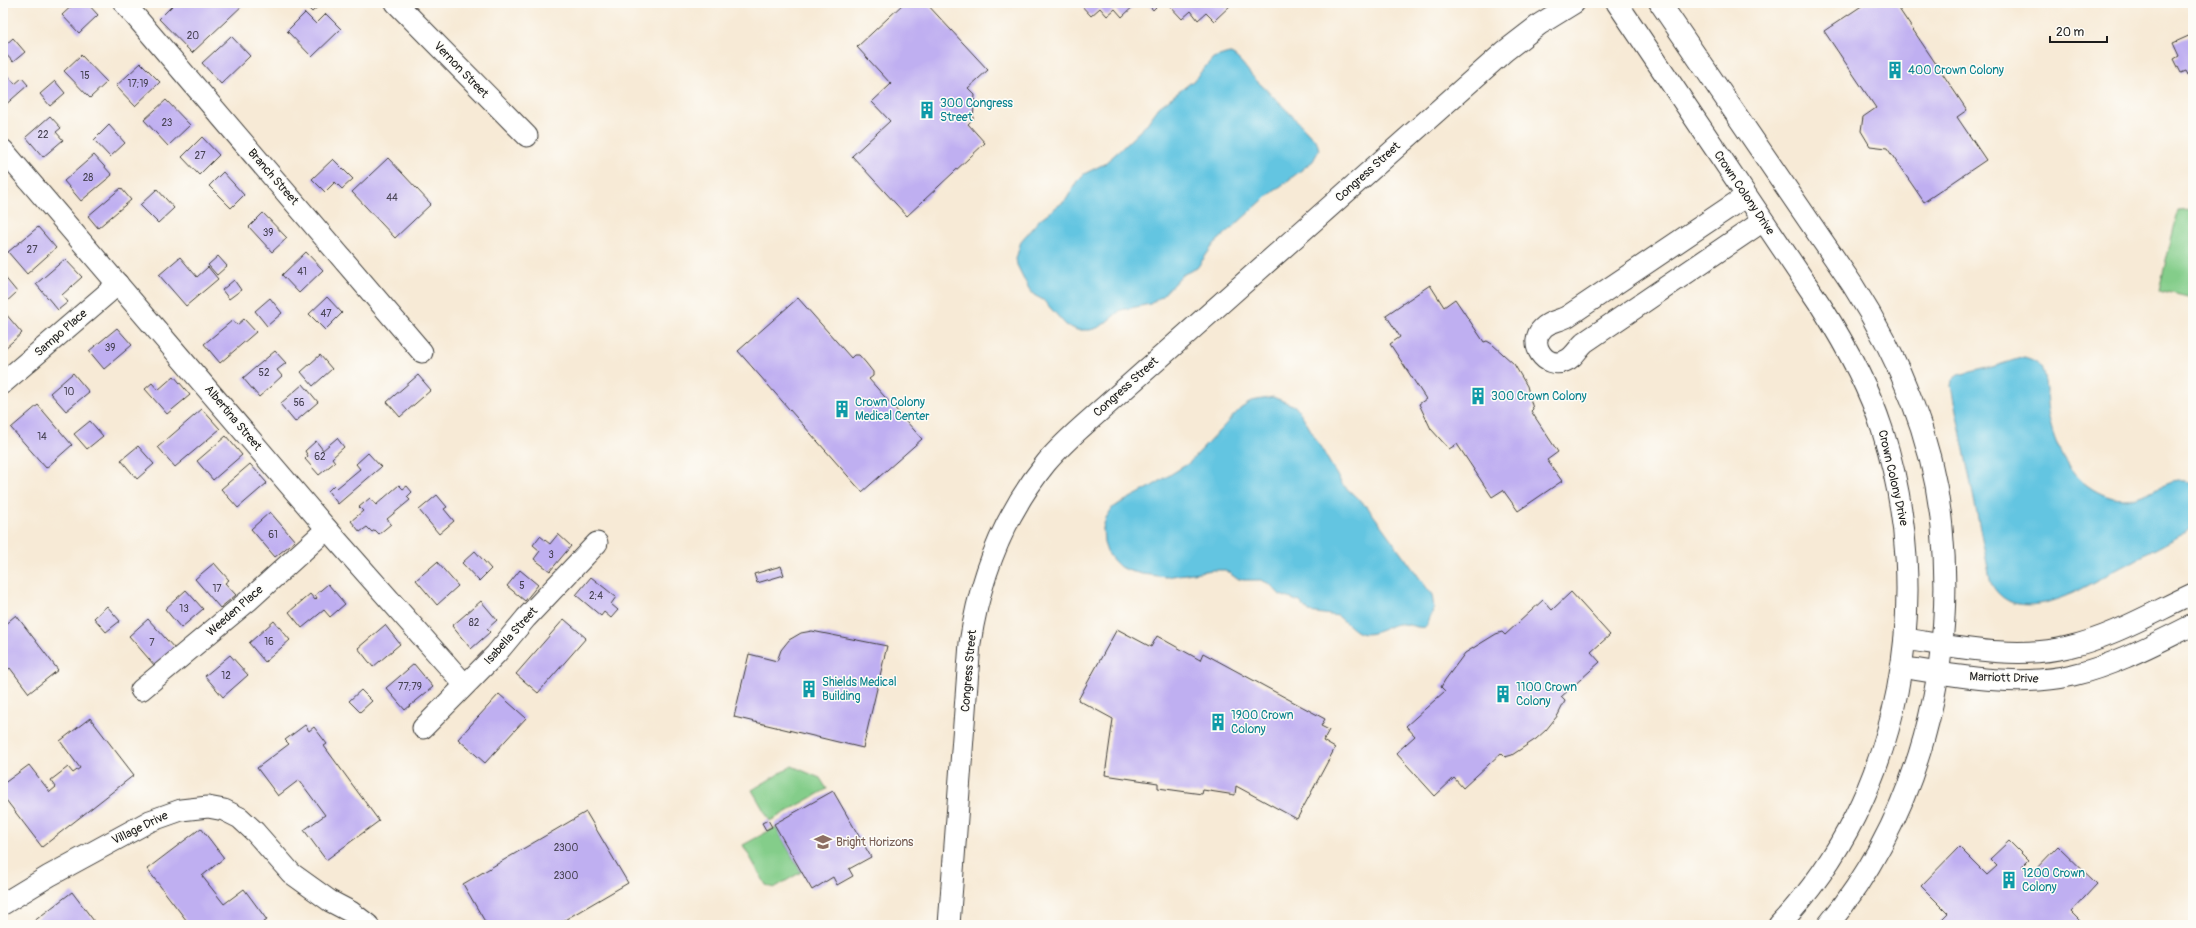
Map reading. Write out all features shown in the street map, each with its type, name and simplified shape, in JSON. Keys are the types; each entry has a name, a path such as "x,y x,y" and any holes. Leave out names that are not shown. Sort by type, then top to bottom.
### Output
{"street":[{"name":"Branch Street","path":"124,3 422,352"},
{"name":"Vernon Street","path":"396,3 527,136"},
{"name":"Congress Street","path":"949,925 974,615 989,563 1012,516 1029,486 1060,448 1092,418 1505,51 1540,24 1574,3"},
{"name":"Crown Colony Drive","path":"1617,3 1821,306 1847,350 1862,380 1881,427 1896,480 1905,531 1907,575 1905,639 1901,667 1886,735 1859,806 1836,850 1816,880 1779,925"},
{"path":"1660,3 1861,299 1880,332 1901,375 1922,433 1940,509 1945,567 1945,605 1939,673 1925,734 1900,806 1868,869 1828,925"},
{"name":"Albertina Street","path":"3,150 327,529 464,684"},
{"path":"1746,196 1568,316 1547,324 1539,332 1537,343 1540,354 1546,360 1556,363 1567,360 1585,342 1763,221"},
{"name":"Sampo Place","path":"3,383 118,284"},
{"path":"1553,322 1567,323 1574,330 1578,340 1575,353"},
{"name":"Weeden Place","path":"141,690 248,601 327,529"},
{"name":"Isabella Street","path":"423,728 464,684 496,654 526,618 597,543"},
{"path":"1905,639 1942,645 2009,652 2067,647 2115,631 2193,594"},
{"name":"Marriott Drive","path":"1901,667 1939,673 2020,681 2066,676 2099,667 2126,657 2193,625"},
{"name":"Village Drive","path":"3,904 54,873 150,821 170,813 198,807 224,810 240,818 256,832 291,873 330,901 351,912 368,925"},
{"name":"Village Drive","path":"330,901 344,925"}],"green space":[{"path":"2193,210 2192,298 2159,290 2178,211"},
{"path":"792,766 820,778 827,789 770,821 752,790"},
{"path":"776,827 801,872 774,888 766,885 743,845"}],"water":[{"path":"1229,53 1240,61 1255,79 1317,142 1319,150 1313,161 1263,200 1214,244 1197,268 1182,275 1161,297 1150,304 1121,310 1100,327 1090,330 1077,330 1066,325 1043,300 1034,295 1029,289 1017,265 1016,259 1021,241 1040,219 1066,200 1077,181 1084,174 1104,164 1119,151 1146,125 1159,107 1193,81 1213,58"},
{"path":"2024,357 2036,362 2043,372 2051,427 2059,450 2071,470 2088,486 2106,496 2121,499 2135,497 2169,483 2180,481 2193,483 2193,527 2187,532 2073,593 2051,601 2028,605 2017,604 2007,600 1998,593 1991,583 1951,386 1952,380 1958,375 1992,367"},
{"path":"1273,397 1295,406 1302,415 1342,484 1369,509 1432,595 1434,608 1426,627 1397,624 1375,632 1363,634 1354,630 1338,616 1309,612 1300,602 1280,595 1270,584 1261,580 1243,580 1236,578 1225,570 1212,570 1166,577 1142,574 1120,567 1107,552 1104,543 1103,528 1106,518 1113,507 1149,488 1189,463 1240,409 1252,401"}],"building":[{"path":"75,3 87,3 98,15 79,33 62,15"},
{"path":"175,3 245,3 192,53 159,19"},
{"path":"303,3 322,3 312,12"},
{"name":"300 Congress Street","path":"904,3 926,3 988,70 968,88 975,95 973,119 968,124 985,143 907,216 852,156 890,121 872,102 891,84 857,47"},
{"path":"1079,3 1137,3 1122,17 1115,9 1107,16 1100,8 1091,16"},
{"path":"1147,3 1160,3 1153,10"},
{"path":"1167,3 1233,3 1214,21 1206,13 1198,20 1191,11 1182,19"},
{"name":"400 Crown Colony","path":"1866,3 1895,3 1967,110 1957,117 1986,160 1924,202 1887,148 1870,146 1861,131 1863,117 1876,108 1824,31"},
{"path":"305,13 316,24 326,14 341,29 312,57 287,31"},
{"path":"2193,34 2193,85 2186,71 2181,73 2174,59 2179,56 2173,43"},
{"path":"231,36 250,56 221,84 202,63"},
{"path":"13,38 25,52 13,62 3,51 3,47"},
{"path":"81,55 107,82 90,98 64,71"},
{"path":"141,63 160,82 135,106 116,86"},
{"path":"6,73 15,84 22,78 28,85 3,107 3,75"},
{"path":"55,81 65,93 50,106 40,94"},
{"path":"166,100 190,125 168,146 144,120"},
{"path":"50,116 61,128 56,132 63,140 43,157 26,137"},
{"path":"109,125 125,143 110,157 94,140"},
{"path":"202,137 219,155 199,175 182,157"},
{"path":"94,155 112,175 81,201 64,181"},
{"path":"388,158 431,204 395,238 352,192"},
{"path":"333,159 353,179 342,189 335,182 325,192 312,179"},
{"path":"223,172 244,195 231,208 209,186"},
{"path":"3,185 8,191 3,196"},
{"path":"121,188 131,200 98,228 88,216"},
{"path":"157,189 174,208 158,223 140,205"},
{"path":"263,213 287,238 272,252 249,227"},
{"path":"38,227 56,248 27,274 8,252"},
{"path":"306,252 323,270 299,293 282,275"},
{"path":"218,256 227,266 217,275 208,265"},
{"path":"180,257 197,277 208,267 218,279 186,306 159,275"},
{"path":"65,259 82,277 62,295 68,302 58,310 36,284"},
{"path":"3,275 17,292 3,305"},
{"path":"234,280 241,290 229,299 222,290"},
{"name":"300 Crown Colony","path":"1430,285 1444,307 1455,299 1484,342 1487,341 1492,344 1514,364 1527,386 1533,409 1531,411 1558,452 1547,460 1562,481 1518,511 1503,490 1492,497 1457,444 1449,449 1431,429 1419,404 1426,399 1390,344 1400,337 1386,315"},
{"path":"327,297 342,313 325,330 309,314"},
{"path":"270,298 282,313 267,326 255,311"},
{"name":"Crown Colony Medical Center","path":"798,298 851,358 854,355 859,355 873,372 873,376 869,379 922,439 862,492 738,351"},
{"path":"5,313 22,333 3,350 3,315"},
{"path":"244,319 256,332 220,363 204,344 233,320 237,325"},
{"path":"117,328 132,345 104,369 89,351"},
{"path":"275,351 286,363 277,370 282,376 259,397 243,378"},
{"path":"320,355 332,369 313,386 301,372"},
{"path":"73,373 89,392 66,411 50,393"},
{"path":"418,375 431,390 400,417 387,402"},
{"path":"174,376 190,395 167,414 145,389 152,383 158,390"},
{"path":"303,384 318,402 295,422 280,404"},
{"path":"38,405 72,445 46,468 11,428"},
{"path":"202,409 220,429 175,467 158,447"},
{"path":"90,421 103,436 87,449 74,434"},
{"path":"226,436 242,455 213,480 197,461"},
{"path":"337,438 344,447 332,458 335,462 319,475 305,459 308,456 305,451 316,441 323,450"},
{"path":"138,446 154,464 137,479 121,460"},
{"path":"368,453 381,467 338,504 328,491 334,485 337,488 360,469 356,464"},
{"path":"250,464 267,483 238,508 221,489"},
{"path":"399,485 403,489 407,486 412,492 407,497 410,500 387,519 391,524 379,534 375,530 372,532 367,527 360,532 351,521 363,511 359,507 370,498 376,505"},
{"path":"437,495 447,507 444,509 454,521 439,534 419,510"},
{"path":"270,512 295,541 275,557 251,529"},
{"path":"558,534 571,546 550,571 534,559 540,551 533,545 540,536 550,544"},
{"path":"475,551 491,569 479,581 462,563"},
{"path":"437,562 458,586 437,605 416,580"},
{"path":"214,563 229,580 225,583 236,595 220,608 195,579"},
{"path":"781,566 784,575 757,583 754,574"},
{"path":"520,570 538,585 525,601 507,586"},
{"path":"591,577 616,597 611,604 618,610 611,618 604,612 601,616 576,595"},
{"path":"328,584 345,604 330,617 324,610 302,628 289,612 310,594 315,600 317,598 315,595"},
{"path":"186,590 203,609 181,628 165,609"},
{"name":"1100 Crown Colony","path":"1571,592 1610,635 1591,652 1600,662 1561,697 1565,701 1558,715 1546,730 1536,739 1512,755 1505,757 1501,753 1463,788 1454,778 1435,796 1396,753 1415,736 1406,726 1445,691 1441,687 1465,653 1496,634 1502,632 1505,635 1543,600 1552,610"},
{"path":"481,601 497,620 487,629 490,632 471,649 452,626"},
{"path":"107,606 120,621 106,632 94,618"},
{"path":"16,615 58,670 29,693 10,668 3,674 3,626"},
{"path":"148,619 175,649 155,666 129,636"},
{"path":"564,619 586,638 538,693 516,674"},
{"path":"274,621 290,640 265,662 249,643"},
{"path":"385,625 400,644 373,667 358,648"},
{"name":"1900 Crown Colony","path":"1117,629 1151,647 1157,636 1200,660 1203,653 1325,719 1321,726 1329,730 1323,741 1335,748 1297,819 1236,786 1235,795 1203,790 1202,794 1158,788 1158,783 1105,775 1113,719 1078,700"},
{"name":"Shields Medical Building","path":"812,631 887,646 863,748 734,717 749,654 777,661 781,650 789,640 801,633"},
{"path":"230,655 248,675 223,697 205,676"},
{"path":"414,664 433,687 405,710 386,688"},
{"path":"361,690 372,701 360,712 349,701"},
{"path":"499,694 526,718 485,763 458,739"},
{"path":"90,718 134,775 42,847 3,796 3,784 29,765 50,792 56,787 51,780 68,767 73,773 80,768 60,741"},
{"path":"305,725 309,731 314,727 327,744 324,746 379,821 326,860 304,830 325,815 299,780 278,796 257,768 289,744 285,740"},
{"name":"Bright Horizons","path":"833,791 871,857 849,869 853,876 837,885 833,877 812,890 774,824"},
{"path":"586,812 628,883 556,925 487,925 463,884"},
{"path":"768,820 772,827 766,830 762,823"},
{"path":"201,828 224,858 202,876 224,904 244,889 267,920 260,925 190,925 147,869"},
{"name":"1200 Crown Colony","path":"2009,841 2028,860 2022,866 2030,875 2058,846 2097,884 2071,912 2084,925 1936,925 1948,913 1921,886 1959,847 1987,875 1997,866 1990,859"},
{"path":"72,892 97,925 29,925"}],"place":[{"name":"400 Crown Colony","path":"1895,70"},
{"name":"300 Congress Street","path":"927,110"},
{"name":"300 Crown Colony","path":"1478,396"},
{"name":"Crown Colony Medical Center","path":"842,409"},
{"name":"Shields Medical Building","path":"809,689"},
{"name":"1100 Crown Colony","path":"1503,694"},
{"name":"1900 Crown Colony","path":"1218,722"},
{"name":"Bright Horizons","path":"823,842"},
{"name":"1200 Crown Colony","path":"2009,880"}]}
